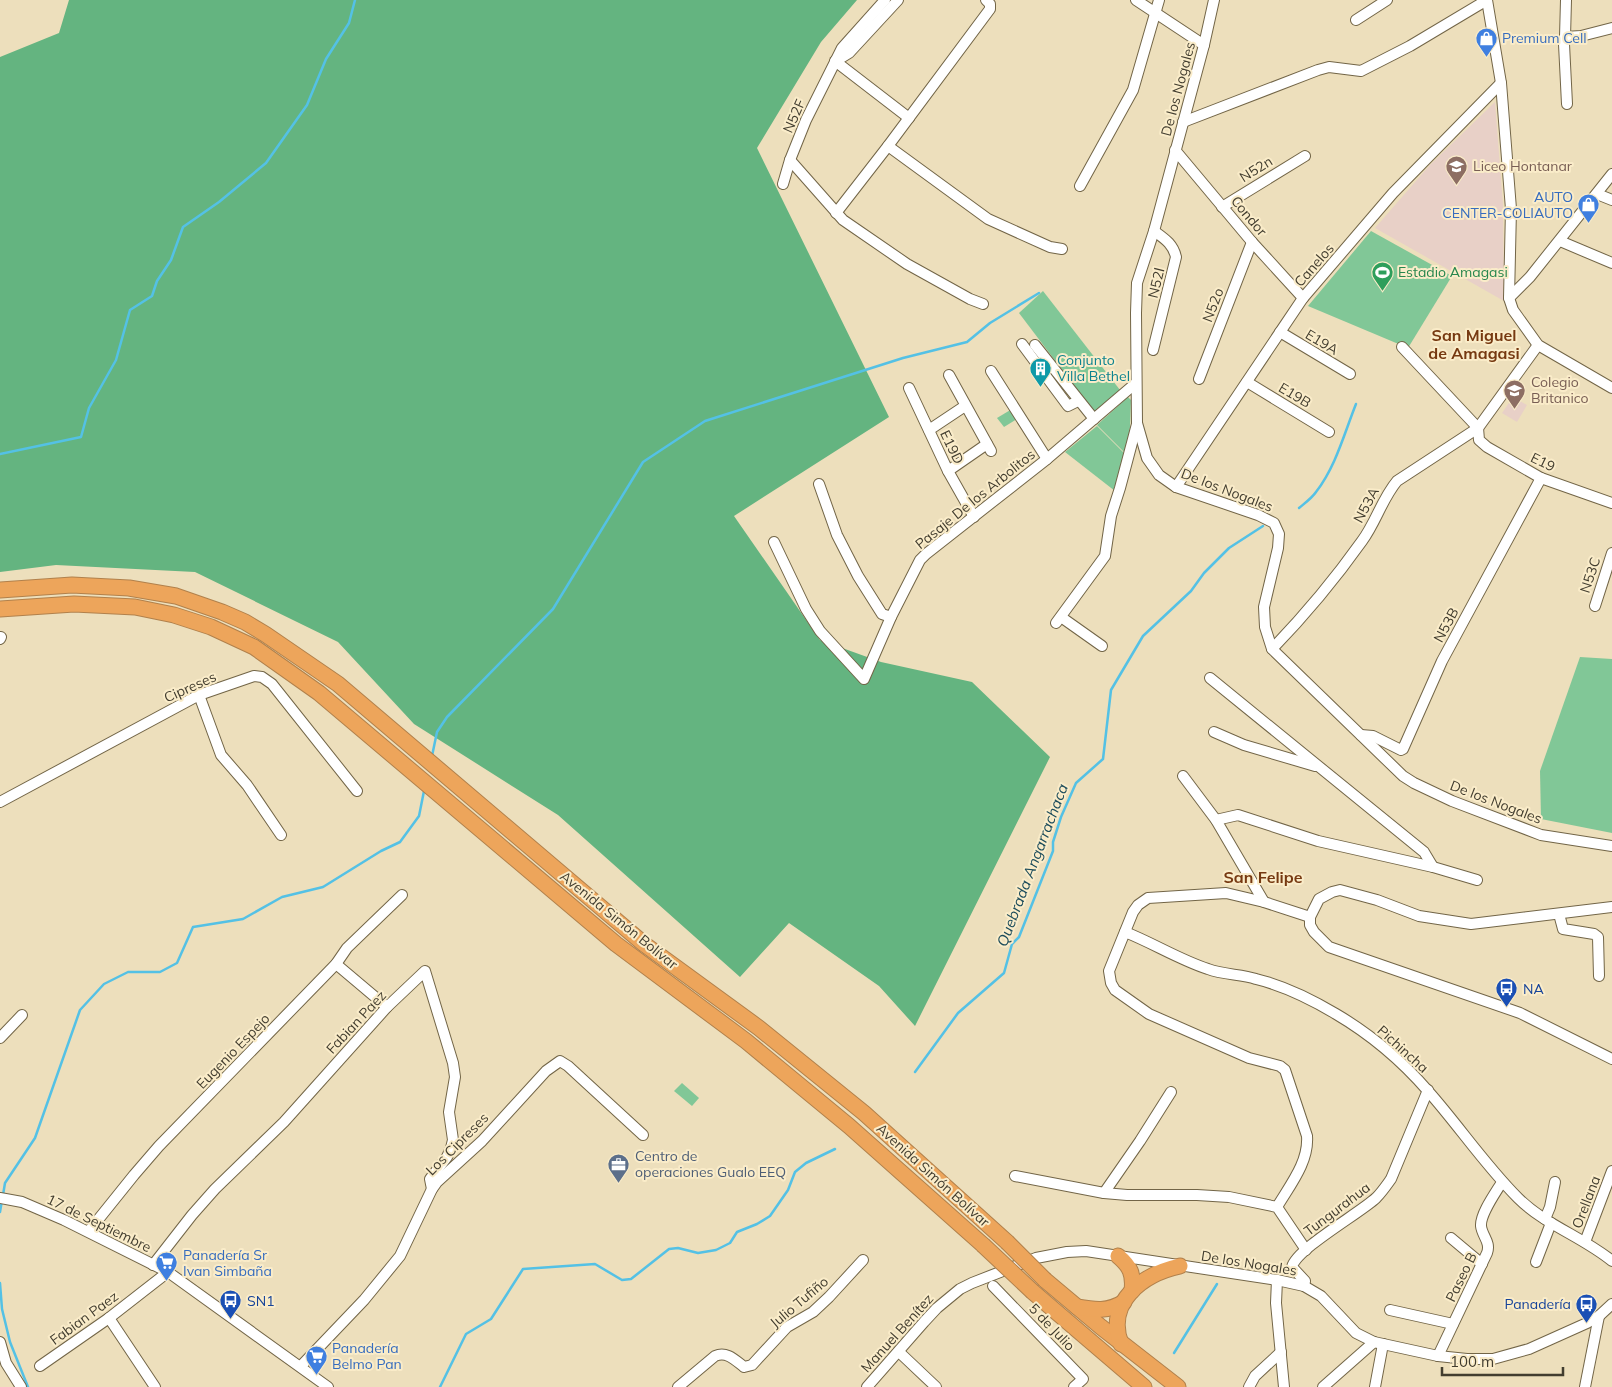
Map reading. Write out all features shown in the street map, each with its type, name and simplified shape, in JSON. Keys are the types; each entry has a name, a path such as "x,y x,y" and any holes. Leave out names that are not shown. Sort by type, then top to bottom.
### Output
{"highway":[{"name":"Avenida Simón Bolívar","path":"0,590 72,585 129,588 176,596 222,612 245,622 265,634 338,684 644,944 759,1028 864,1113 1007,1242 1045,1280 1076,1307 1178,1387"},
{"name":"Avenida Simón Bolívar","path":"0,609 74,604 135,607 174,615 211,627 254,647 319,693 616,944 746,1041 849,1126 1033,1292 1144,1387"},
{"path":"1118,1256 1127,1264 1133,1281 1116,1323 1122,1344"},
{"path":"1076,1307 1109,1310 1154,1274 1180,1266"}],"street":[{"name":"N52F","path":"783,184 790,160 806,120 842,48 885,0"},
{"name":"N52F","path":"835,61 849,53 898,0"},
{"path":"836,213 990,9 990,4 986,0"},
{"path":"1136,0 1204,45"},
{"path":"1080,186 1133,90 1160,0"},
{"name":"De los Nogales","path":"1214,0 1176,150 1138,283 1136,313 1137,423 1147,458 1159,475 1176,487 1258,516 1274,524 1279,534 1278,548 1264,607 1264,627 1272,649 1403,776 1452,801 1541,835 1612,846"},
{"path":"1356,20 1387,0"},
{"path":"1183,122 1318,70 1329,67 1360,72 1410,46 1487,0 1501,83 1510,209 1509,298 1513,310 1538,345 1612,388"},
{"path":"1566,0 1569,37 1564,44 1567,104"},
{"path":"1569,37 1612,28"},
{"path":"835,61 909,118"},
{"name":"Canelos","path":"1176,487 1303,298 1394,193 1501,83"},
{"path":"888,146 988,219 1050,247 1062,249"},
{"name":"Condor","path":"1176,150 1252,242 1303,298"},
{"name":"N52n","path":"1222,206 1305,156"},
{"path":"790,160 836,213 878,246 970,299 983,304"},
{"path":"1509,298 1560,242 1612,174"},
{"path":"1597,194 1612,200"},
{"name":"N52l","path":"1153,350 1176,257 1169,241 1154,231"},
{"name":"N52o","path":"1199,379 1252,242"},
{"path":"1560,242 1612,263"},
{"name":"E19A","path":"1280,332 1350,374"},
{"path":"1022,344 1068,406 1078,400"},
{"path":"1035,345 1094,419"},
{"name":"N53A","path":"1272,649 1296,624 1363,540 1390,489 1397,481 1478,428 1538,345"},
{"name":"E19","path":"1402,347 1478,428 1480,440 1487,447 1542,478 1612,503"},
{"path":"991,371 1047,458"},
{"path":"948,471 989,448 949,375"},
{"name":"E19B","path":"1246,382 1329,432"},
{"name":"Pasaje De los Arbolitos","path":"774,542 806,609 820,631 864,679 891,617 920,560 1047,458 1136,383"},
{"name":"E19D","path":"909,388 948,471 974,517"},
{"path":"929,430 965,406"},
{"path":"1102,646 1059,620 1105,556 1111,516 1137,423"},
{"name":"N53B","path":"1361,735 1373,736 1401,750 1403,749 1442,661 1542,478"},
{"path":"819,484 837,535 858,576 882,614 891,617"},
{"name":"N53C","path":"1595,606 1612,553"},
{"name":"Cipreses","path":"0,802 200,695 254,676 267,680 272,684 357,792"},
{"path":"1210,678 1424,852 1433,867"},
{"path":"200,695 221,755 247,785 281,835"},
{"path":"1214,732 1244,745 1321,769"},
{"path":"1183,776 1216,820 1264,902"},
{"path":"1216,820 1238,815 1318,841 1433,867 1477,880"},
{"path":"1612,907 1485,923 1458,923 1419,916 1377,900 1340,890 1318,899 1310,917 1310,924 1314,932 1329,946 1520,1013 1612,1059"},
{"path":"1278,1207 1299,1170 1307,1144 1307,1136 1287,1073 1280,1066 1244,1056 1149,1014 1120,994 1111,983 1109,971 1138,905 1148,898 1181,897 1216,892 1235,894 1310,917"},
{"name":"Eugenio Espejo","path":"90,1231 159,1146 336,964 347,948 402,895"},
{"path":"1559,914 1563,929 1594,934 1598,937 1599,976"},
{"name":"Pichincha","path":"1126,932 1207,969 1224,974 1255,978 1301,994 1337,1014 1371,1037 1428,1090 1502,1182 1520,1200 1548,1221 1585,1242 1612,1261"},
{"path":"336,964 387,1007"},
{"name":"Fabian Paez","path":"154,1264 215,1189 284,1122 387,1007 425,970 454,1063 455,1077 448,1112 453,1140 447,1157 430,1178 432,1189"},
{"path":"0,1038 22,1015"},
{"name":"Los Cipreses","path":"301,1366 364,1300 400,1256 437,1182 482,1141 546,1071 560,1061 568,1066 643,1135"},
{"name":"Tungurahua","path":"1304,1286 1304,1278 1292,1267 1292,1264 1306,1250 1369,1204 1384,1189 1391,1179 1428,1090"},
{"path":"1104,1193 1171,1092"},
{"name":"Orellana","path":"1585,1242 1612,1171"},
{"path":"1015,1176 1104,1193 1229,1197 1278,1207 1306,1250"},
{"name":"Paseo B","path":"1438,1356 1489,1246 1481,1227 1482,1219 1502,1182"},
{"path":"1536,1262 1548,1221 1555,1182"},
{"name":"17 de Septiembre","path":"5,1199 38,1208 90,1231 168,1272 328,1387"},
{"path":"1451,1238 1482,1264"},
{"name":"Manuel Benítez","path":"867,1387 937,1308 960,1289 1049,1255 1086,1251 1118,1256"},
{"name":"De los Nogales","path":"1118,1256 1277,1280 1304,1286 1321,1296 1356,1333 1379,1343 1438,1356 1484,1360 1502,1357 1545,1342 1599,1316 1612,1304"},
{"name":"Julio Tufiño","path":"678,1387 721,1353 726,1354 744,1367 752,1365 787,1327 813,1312 863,1260"},
{"name":"Fabian Paez","path":"40,1366 109,1318 168,1272"},
{"path":"1277,1280 1276,1303 1284,1387"},
{"name":"5 de Julio","path":"993,1286 1083,1379 1074,1387"},
{"path":"1390,1310 1453,1324"},
{"path":"1585,1387 1599,1316"},
{"path":"109,1318 155,1387"},
{"path":"0,1342 6,1362 21,1387"},
{"path":"1323,1387 1379,1343"},
{"path":"1375,1387 1379,1343"},
{"path":"899,1352 936,1387"},
{"path":"1249,1387 1256,1376 1281,1352"}],"shaded area":[{"name":"Liceo Hontanar","path":"1495,102 1503,205 1504,301 1375,228 1430,165"},
{"name":"Colegio Britanico","path":"1513,397 1527,405 1517,422 1502,413"}],"green space":[{"path":"69,0 857,0 821,42 757,148 889,417 734,516 820,640 881,662 972,682 1050,757 915,1026 879,986 789,923 740,977 558,815 414,724 338,642 195,572 56,565 0,572 0,57 59,33"},
{"name":"Estadio Amagasi","path":"1371,231 1452,276 1408,348 1308,306"},
{"path":"1043,291 1120,390 1094,412 1019,313"},
{"path":"1128,397 1131,400 1126,454 1097,425"},
{"path":"1012,409 1017,419 1004,427 997,418"},
{"path":"1097,426 1126,455 1115,491 1065,452"},
{"path":"1580,657 1612,659 1612,833 1541,819 1540,771"},
{"path":"682,1083 699,1098 692,1106 674,1091"}],"waterway":[{"path":"0,454 81,437 89,408 116,360 130,310 152,296 157,281 171,260 183,227 219,202 266,163 307,105 326,59 349,23 355,0"},
{"path":"432,756 437,732 447,717 553,609 643,462 705,421 903,358 967,342 990,323 1039,293"},
{"name":"Quebrada Angarrachaca","path":"1299,508 1314,494 1329,472 1356,404"},
{"name":"Quebrada Angarrachaca","path":"915,1072 958,1013 1004,973 1012,944 1019,937 1053,851 1053,842 1061,817 1076,783 1103,759 1111,690 1143,636 1191,591 1204,573 1229,548 1263,526"},
{"path":"3,1195 5,1183 35,1138 80,1010 104,984 128,972 160,972 177,963 193,927 243,919 282,897 323,887 381,851 400,842 419,816 424,791"},
{"name":"Quebrada Angarrachaca","path":"440,1387 466,1334 491,1319 523,1269 595,1264 622,1280 631,1279 669,1249 678,1248 698,1253 716,1250 730,1243 737,1232 757,1224 770,1216 788,1190 795,1172 806,1163 835,1149"},
{"path":"0,1212 2,1200"},
{"path":"0,1283 2,1309 10,1342 28,1387"},
{"path":"1174,1353 1217,1284"}],"place":[{"name":"Premium Cell","path":"1486,57"},
{"name":"Liceo Hontanar","path":"1457,185"},
{"name":"AUTO CENTER-COLIAUTO","path":"1589,224"},
{"name":"Estadio Amagasi","path":"1382,291"},
{"name":"Conjunto Villa Bethel","path":"1041,387"},
{"name":"Colegio Britanico","path":"1515,409"},
{"name":"NA","path":"1507,1008"},
{"name":"Centro de operaciones Gualo EEQ","path":"619,1183"},
{"name":"Panadería Sr Ivan Simbaña","path":"167,1282"},
{"name":"SN1","path":"231,1320"},
{"name":"Panadería","path":"1587,1323"},
{"name":"Panadería Belmo Pan","path":"316,1375"}],"district":[{"name":"San Miguel de Amagasi","path":"1474,344"},
{"name":"San Felipe","path":"1263,877"}]}
